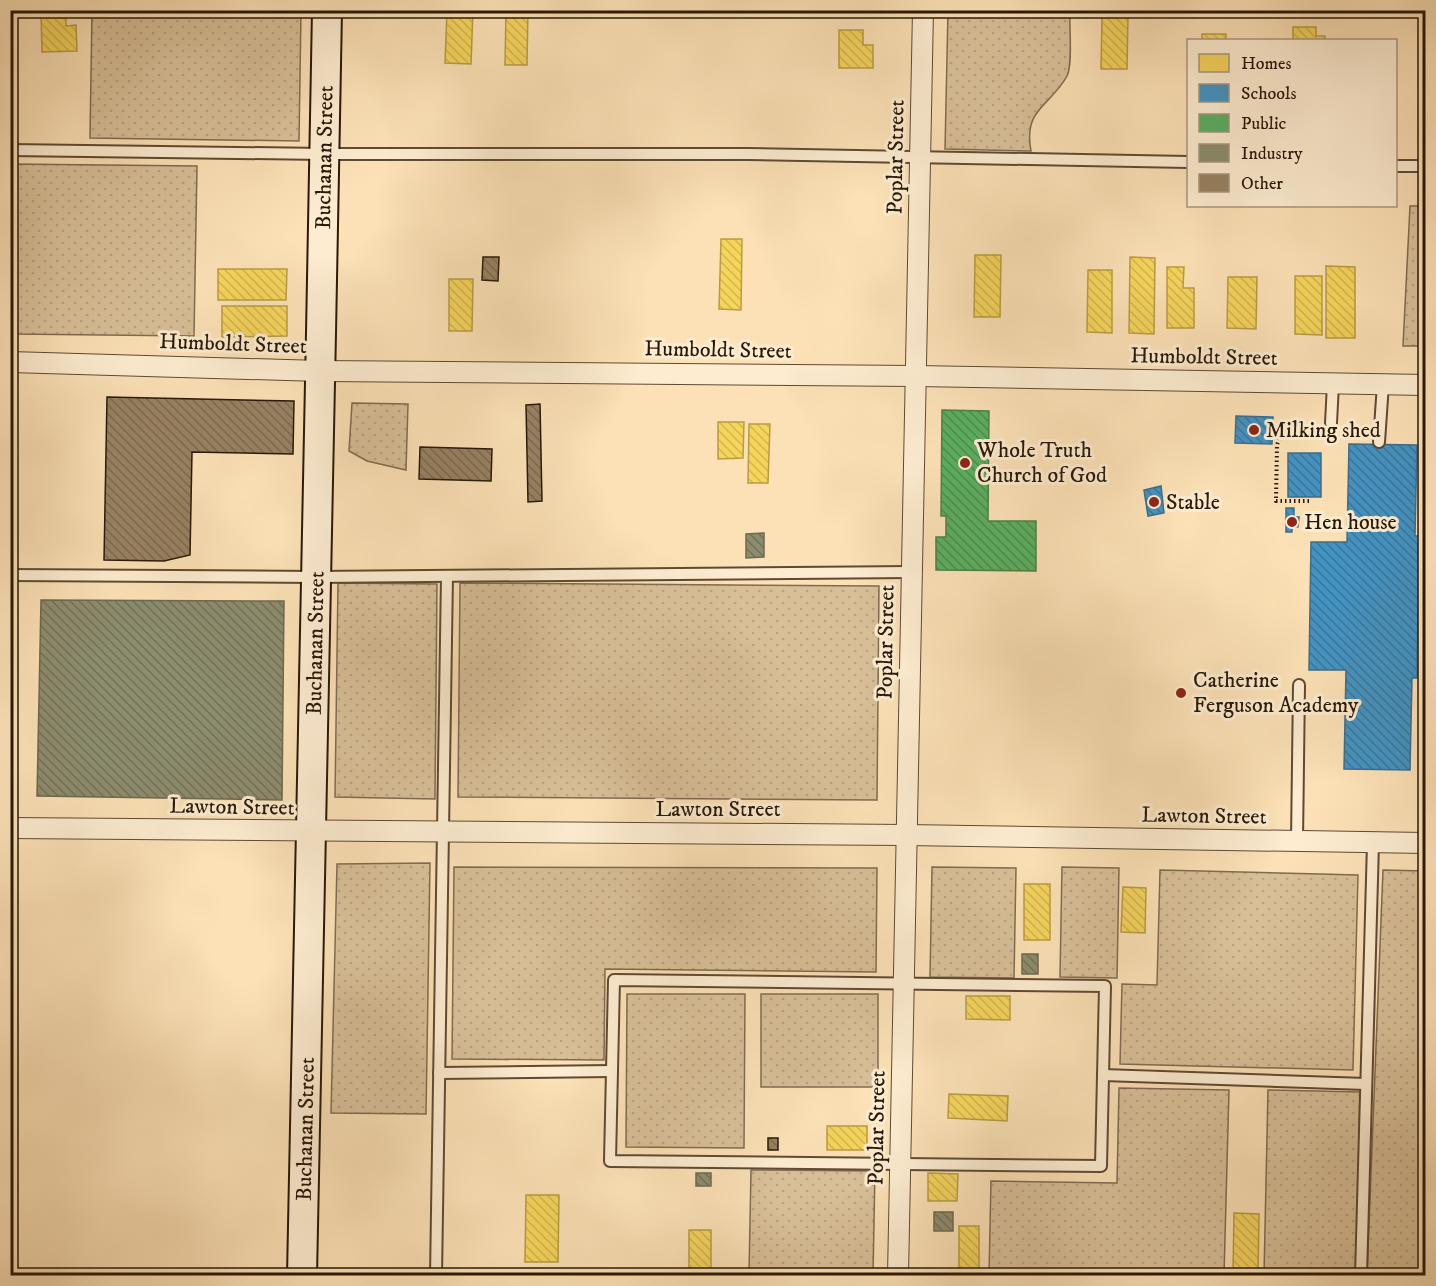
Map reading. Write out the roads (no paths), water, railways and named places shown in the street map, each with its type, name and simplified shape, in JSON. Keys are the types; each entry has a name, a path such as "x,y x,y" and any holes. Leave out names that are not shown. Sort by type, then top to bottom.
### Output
{"street":[{"name":"Buchanan Street","path":"302,1275 314,831 316,577 327,10"},
{"name":"Poplar Street","path":"898,1275 923,10"},
{"name":"Humboldt Street","path":"10,362 320,371 916,376 1425,385"},
{"name":"Lawton Street","path":"10,828 906,835 1425,843"}],"lane":[{"path":"10,150 324,154 748,154 1187,162"},
{"path":"1397,166 1425,166"},
{"path":"1331,423 1334,384"},
{"path":"1379,442 1383,384"},
{"path":"10,575 316,577 912,572"},
{"path":"436,1275 447,576"},
{"path":"1297,842 1299,685"},
{"path":"1361,1275 1373,843"},
{"path":"614,980 1106,986 1101,1166 900,1162 610,1161 612,1071 614,980"},
{"path":"439,1073 612,1071"},
{"path":"1103,1075 1366,1084"}],"place":[{"name":"Milking shed","path":"1254,430"},
{"name":"Whole Truth Church of God","path":"965,463"},
{"name":"Stable","path":"1154,502"},
{"name":"Hen house","path":"1292,522"},
{"name":"Catherine Ferguson Academy","path":"1181,693"}]}
